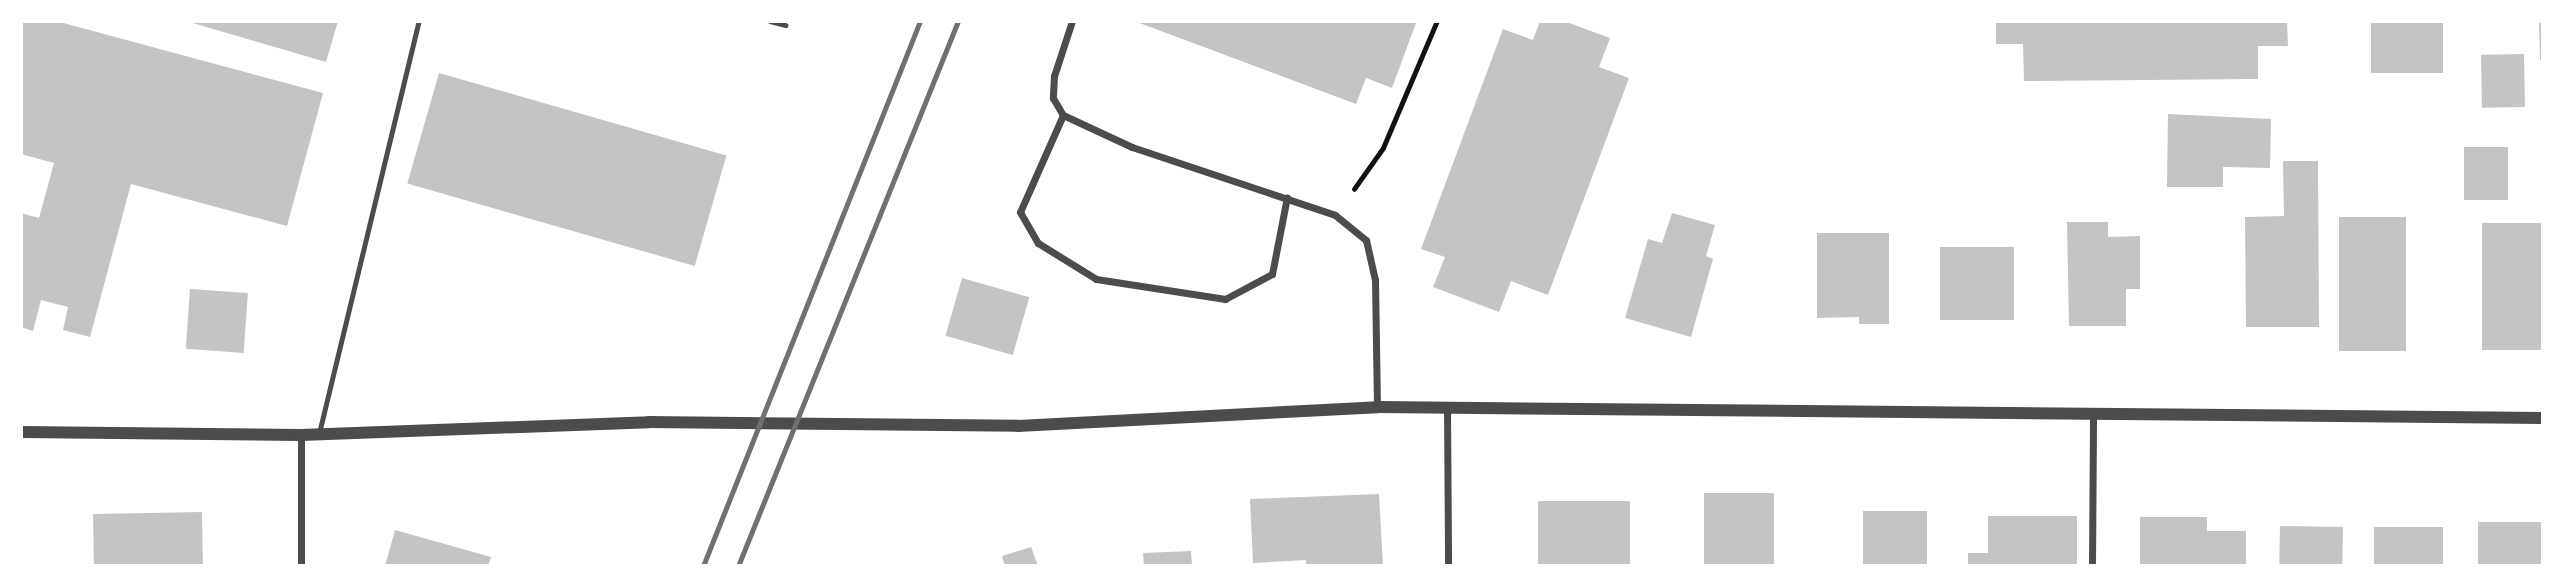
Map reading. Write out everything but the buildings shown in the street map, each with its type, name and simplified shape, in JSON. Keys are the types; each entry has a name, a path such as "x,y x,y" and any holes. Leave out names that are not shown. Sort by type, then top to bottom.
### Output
{"street":[{"path":"1072,21 1054,76 1053,98 1063,115 1132,147 1335,215 1366,240 1375,280 1377,407"},
{"path":"1063,115 1020,212 1038,243 1096,279 1225,299 1272,274 1287,197"},
{"path":"21,432 319,435 649,422 726,425 1018,426 1377,407 2093,416 2543,418"},
{"path":"1447,408 1448,566"},
{"path":"2092,566 2093,416"},
{"path":"301,435 302,566"}],"lane":[{"path":"319,435 419,21"},
{"path":"770,21 785,25"}],"path":[{"path":"1335,215 1383,148 1437,21"}],"railway":[{"path":"703,566 920,21"},
{"path":"738,566 958,21"}]}
